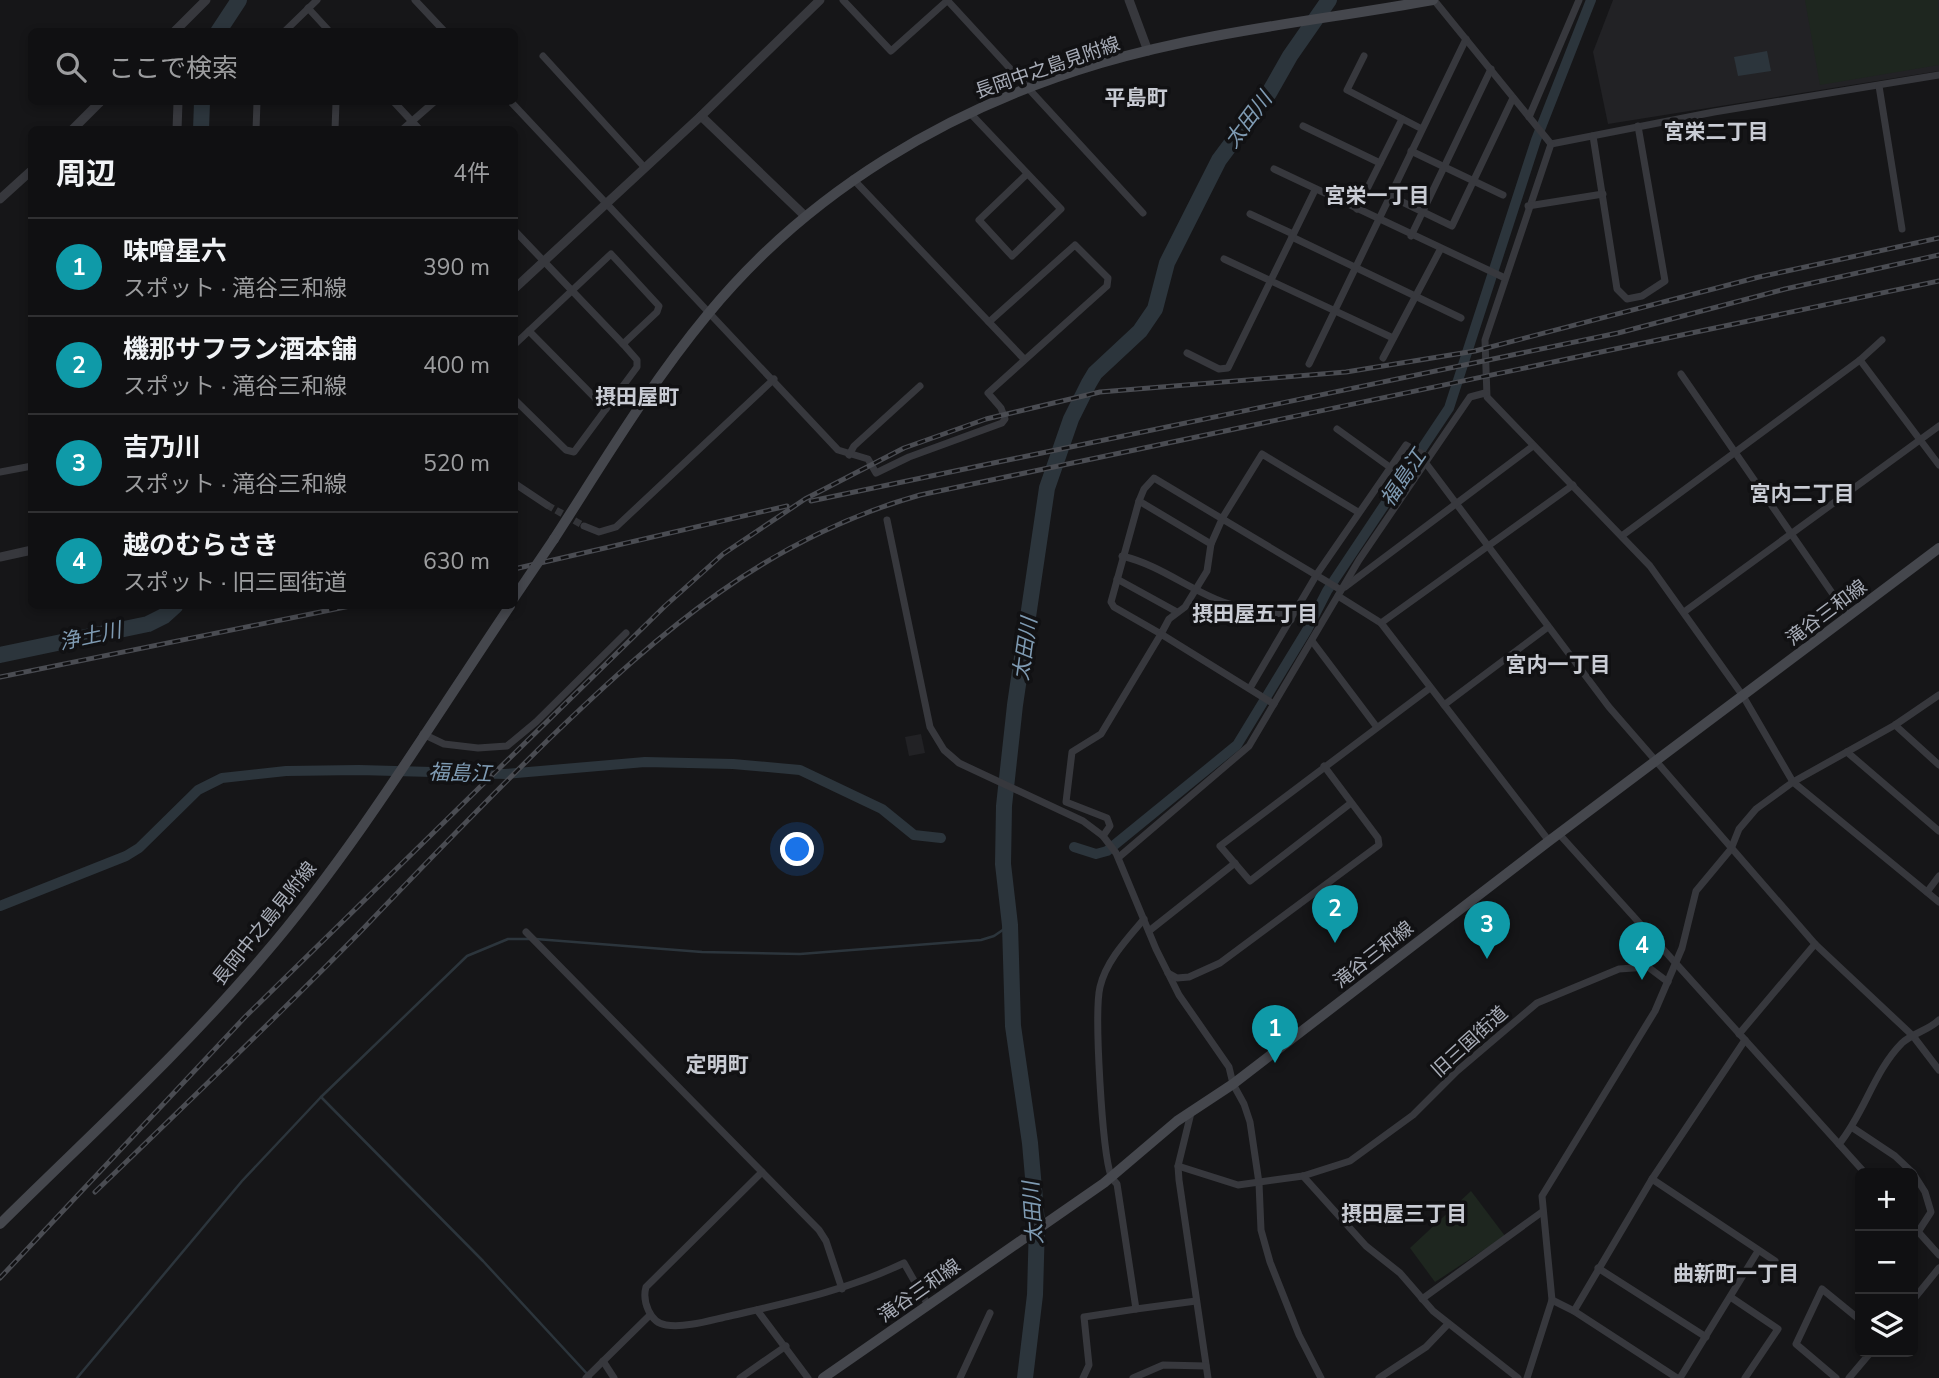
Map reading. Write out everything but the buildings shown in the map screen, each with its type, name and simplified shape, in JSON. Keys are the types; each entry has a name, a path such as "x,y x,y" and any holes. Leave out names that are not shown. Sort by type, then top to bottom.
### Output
{"main road":[{"name":"長岡中之島見附線","path":"518,592 643,400 710,312 761,257 805,216 853,179 907,145 1026,88 1148,51 1434,0"},
{"name":"滝谷三和線","path":"823,1378 1111,1178 1193,1109 1233,1084 1939,548"},
{"name":"長岡中之島見附線","path":"0,1224 183,1044 246,977 330,871 508,609"}],"street":[{"path":"180,28 206,0"},
{"path":"288,28 317,0"},
{"path":"415,0 441,28"},
{"path":"518,285 701,116 820,0"},
{"path":"843,0 891,51 947,0 1143,213"},
{"path":"1129,0 1148,51"},
{"path":"1434,0 1550,144"},
{"path":"1531,120 1579,0"},
{"path":"308,8 326,28"},
{"path":"1309,363 1466,39"},
{"path":"543,56 645,168"},
{"path":"1363,56 1347,90 1422,128"},
{"path":"1411,236 1491,69"},
{"path":"1550,144 1939,75"},
{"path":"1879,86 1902,229"},
{"path":"1390,196 1451,226 1513,98"},
{"path":"76,126 97,105"},
{"path":"177,126 178,105"},
{"path":"256,126 257,105"},
{"path":"335,126 336,105"},
{"path":"397,105 416,126"},
{"path":"406,126 430,105"},
{"path":"514,105 838,450 868,459 876,473 909,457 1002,423 1005,419 1002,408 988,393 1107,286 1108,278 1075,245 989,322"},
{"path":"970,113 1061,209 1012,256 979,220 1027,174"},
{"path":"701,116 805,216"},
{"path":"1357,209 1402,119"},
{"path":"1303,126 1380,163"},
{"path":"1593,136 1616,289 1628,299 1642,296 1665,281 1638,127"},
{"path":"1550,144 1503,278 1485,340 1485,393 1493,406 1623,535 1684,612 1744,696 1793,782 1939,902"},
{"path":"1411,151 1503,195"},
{"path":"1274,169 1503,278"},
{"path":"0,199 28,174"},
{"path":"853,179 1024,359"},
{"path":"1187,353 1219,369 1228,368 1315,190"},
{"path":"1528,206 1603,194"},
{"path":"1250,214 1461,318"},
{"path":"518,234 637,360 637,367 574,452 566,450 518,403"},
{"path":"1383,358 1440,250"},
{"path":"518,341 611,254 659,306 657,312 623,344"},
{"path":"1224,259 1393,338"},
{"path":"529,331 606,409"},
{"path":"1623,535 1860,360 1882,340"},
{"path":"1860,360 1939,465"},
{"path":"1681,374 1848,616"},
{"path":"584,526 599,533 616,527 774,379"},
{"path":"849,455 854,446 920,386"},
{"path":"1117,855 1242,753 1340,591 1426,458 1470,397 1485,393"},
{"path":"1684,612 1939,426"},
{"path":"1337,429 1391,468"},
{"path":"1250,688 1358,512 1406,445 1412,447 1426,458 1455,504 1609,707 1815,944 1913,1036 1939,1070"},
{"path":"1340,591 1533,446"},
{"path":"1105,838 1110,826 1107,818 1066,802 1073,752 1077,746 1087,744 1101,734 1161,634 1177,612 1185,607 1207,572 1211,544 1223,517 1262,454 1358,512"},
{"path":"0,472 28,467"},
{"path":"1272,703 1114,607 1112,594 1122,556 1139,501 1150,479 1158,479 1319,576 1381,623 1430,688 1554,838 1676,962 1861,1168"},
{"path":"1381,623 1573,485"},
{"path":"518,486 547,505"},
{"path":"1139,501 1211,544"},
{"path":"887,520 930,727 944,750 965,766 1056,806 1105,838 1117,855 1149,931 1188,1012 1229,1067 1233,1084 1250,1122 1259,1183 1261,1230 1270,1262 1299,1335 1321,1378"},
{"path":"0,557 28,551"},
{"path":"1122,556 1155,566 1225,603 1270,607 1291,620"},
{"path":"1117,579 1177,612"},
{"path":"1444,705 1548,627"},
{"path":"423,734 444,744 478,748 507,746 536,722 626,633"},
{"path":"1312,641 1376,726"},
{"path":"1351,803 1250,881 1220,846 1376,726 1430,688"},
{"path":"1527,1378 1552,1300 1542,1212 1545,1189 1656,1011 1685,939 1696,891 1731,849 1739,829 1751,813 1793,782 1895,725 1938,696"},
{"path":"1895,725 1939,765"},
{"path":"1847,752 1939,831"},
{"path":"1168,973 1177,978 1189,977 1220,963 1376,848 1378,838 1324,766"},
{"path":"1149,931 1235,863"},
{"path":"1927,892 1939,876"},
{"path":"1136,1309 1117,1184 1111,1178 1101,1078 1100,988 1114,958 1144,919"},
{"path":"526,932 819,1230 826,1241 842,1289"},
{"path":"1739,1034 1815,944"},
{"name":"旧三国街道","path":"1178,1166 1225,1183 1259,1183 1303,1176 1358,1157 1413,1115 1457,1071 1537,1003 1619,969 1648,967 1668,982"},
{"path":"1839,1144 1853,1128 1892,1056 1913,1036 1939,1020"},
{"path":"1574,1311 1652,1179 1745,1041"},
{"path":"1193,1109 1178,1166 1208,1378"},
{"path":"1853,1128 1895,1156 1908,1168"},
{"path":"762,1172 646,1287 644,1297 650,1315 660,1323 674,1325 757,1310 842,1289 904,1263 928,1306"},
{"path":"1303,1176 1366,1247 1400,1273 1448,1324 1518,1378"},
{"path":"1652,1179 1775,1261"},
{"path":"1918,1181 1925,1192 1931,1212 1918,1225"},
{"path":"1422,1299 1542,1212"},
{"path":"1918,1231 1939,1255"},
{"path":"1552,1300 1574,1311 1679,1378 1732,1298 1731,1294 1758,1251"},
{"path":"1598,1268 1706,1337"},
{"path":"1918,1294 1939,1268"},
{"path":"1836,1378 1796,1344 1822,1289 1855,1316"},
{"path":"1732,1298 1778,1329 1745,1378"},
{"path":"1083,1378 1089,1365 1084,1317 1196,1301"},
{"path":"757,1310 808,1378"},
{"path":"960,1378 990,1313"},
{"path":"586,1378 650,1315"},
{"path":"1379,1378 1426,1347 1448,1324"},
{"path":"740,1378 786,1346"},
{"path":"1849,1378 1867,1357"},
{"path":"603,1361 614,1378"},
{"path":"1132,1378 1163,1365 1206,1366"}],"shaded area":[{"path":"1613,0 1939,0 1939,71 1608,124 1593,52"},
{"path":"1805,0 1938,0 1939,65 1820,85"},
{"path":"1767,51 1771,71 1738,76 1734,57"},
{"path":"921,734 925,753 909,756 905,737"},
{"path":"1471,1191 1505,1236 1435,1282 1410,1248"}],"waterway":[{"name":"浄土川","path":"221,28 239,0"},
{"name":"太田川","path":"1025,1378 1035,1295 1037,1223 1030,1143 1013,1026 1010,925 1003,864 1004,806 1015,705 1047,488 1071,419 1089,383 1095,373 1140,331 1155,309 1167,263 1219,160 1269,93 1290,56 1329,0"},
{"name":"福島江","path":"1074,847 1096,854 1107,851 1237,745 1307,630 1327,591 1449,408 1536,140 1591,0"},
{"name":"浄土川","path":"201,126 202,105"},
{"name":"浄土川","path":"0,655 148,624 172,609"},
{"name":"福島江","path":"0,906 126,856 139,848 198,790 222,778 286,771 505,774 645,762 733,764 800,770 882,809 914,835 941,838"},
{"path":"536,939 702,952 800,954 981,940 994,936 1010,925"},
{"path":"77,1378 242,1181 321,1097 467,956 508,939 529,939"},
{"path":"321,1097 483,1261 591,1378"}],"tunnel":[{"path":"547,505 584,526"}],"railway":[{"path":"0,1278 245,1017 665,606 723,554 805,499 904,448 986,419 1100,392 1346,372 1475,351 1759,277 1939,238"},
{"path":"811,501 1618,333 1785,289 1939,255"},
{"path":"95,1192 295,997 501,786 591,699 675,626 719,593 813,536 865,513 920,495 1939,281"},
{"path":"518,568 787,506"},
{"path":"0,677 335,609"}],"place":[{"name":"機那サフラン酒本舗","path":"1335,943"},
{"name":"吉乃川","path":"1487,959"},
{"name":"越のむらさき","path":"1642,980"},
{"name":"味噌星六","path":"1275,1063"}],"district":[{"name":"平島町","path":"1136,98"},
{"name":"宮栄二丁目","path":"1716,132"},
{"name":"宮栄一丁目","path":"1377,196"},
{"name":"摂田屋町","path":"637,397"},
{"name":"宮内二丁目","path":"1802,494"},
{"name":"摂田屋五丁目","path":"1255,614"},
{"name":"宮内一丁目","path":"1558,665"},
{"name":"定明町","path":"717,1065"},
{"name":"摂田屋三丁目","path":"1404,1214"},
{"name":"曲新町一丁目","path":"1736,1274"}]}
